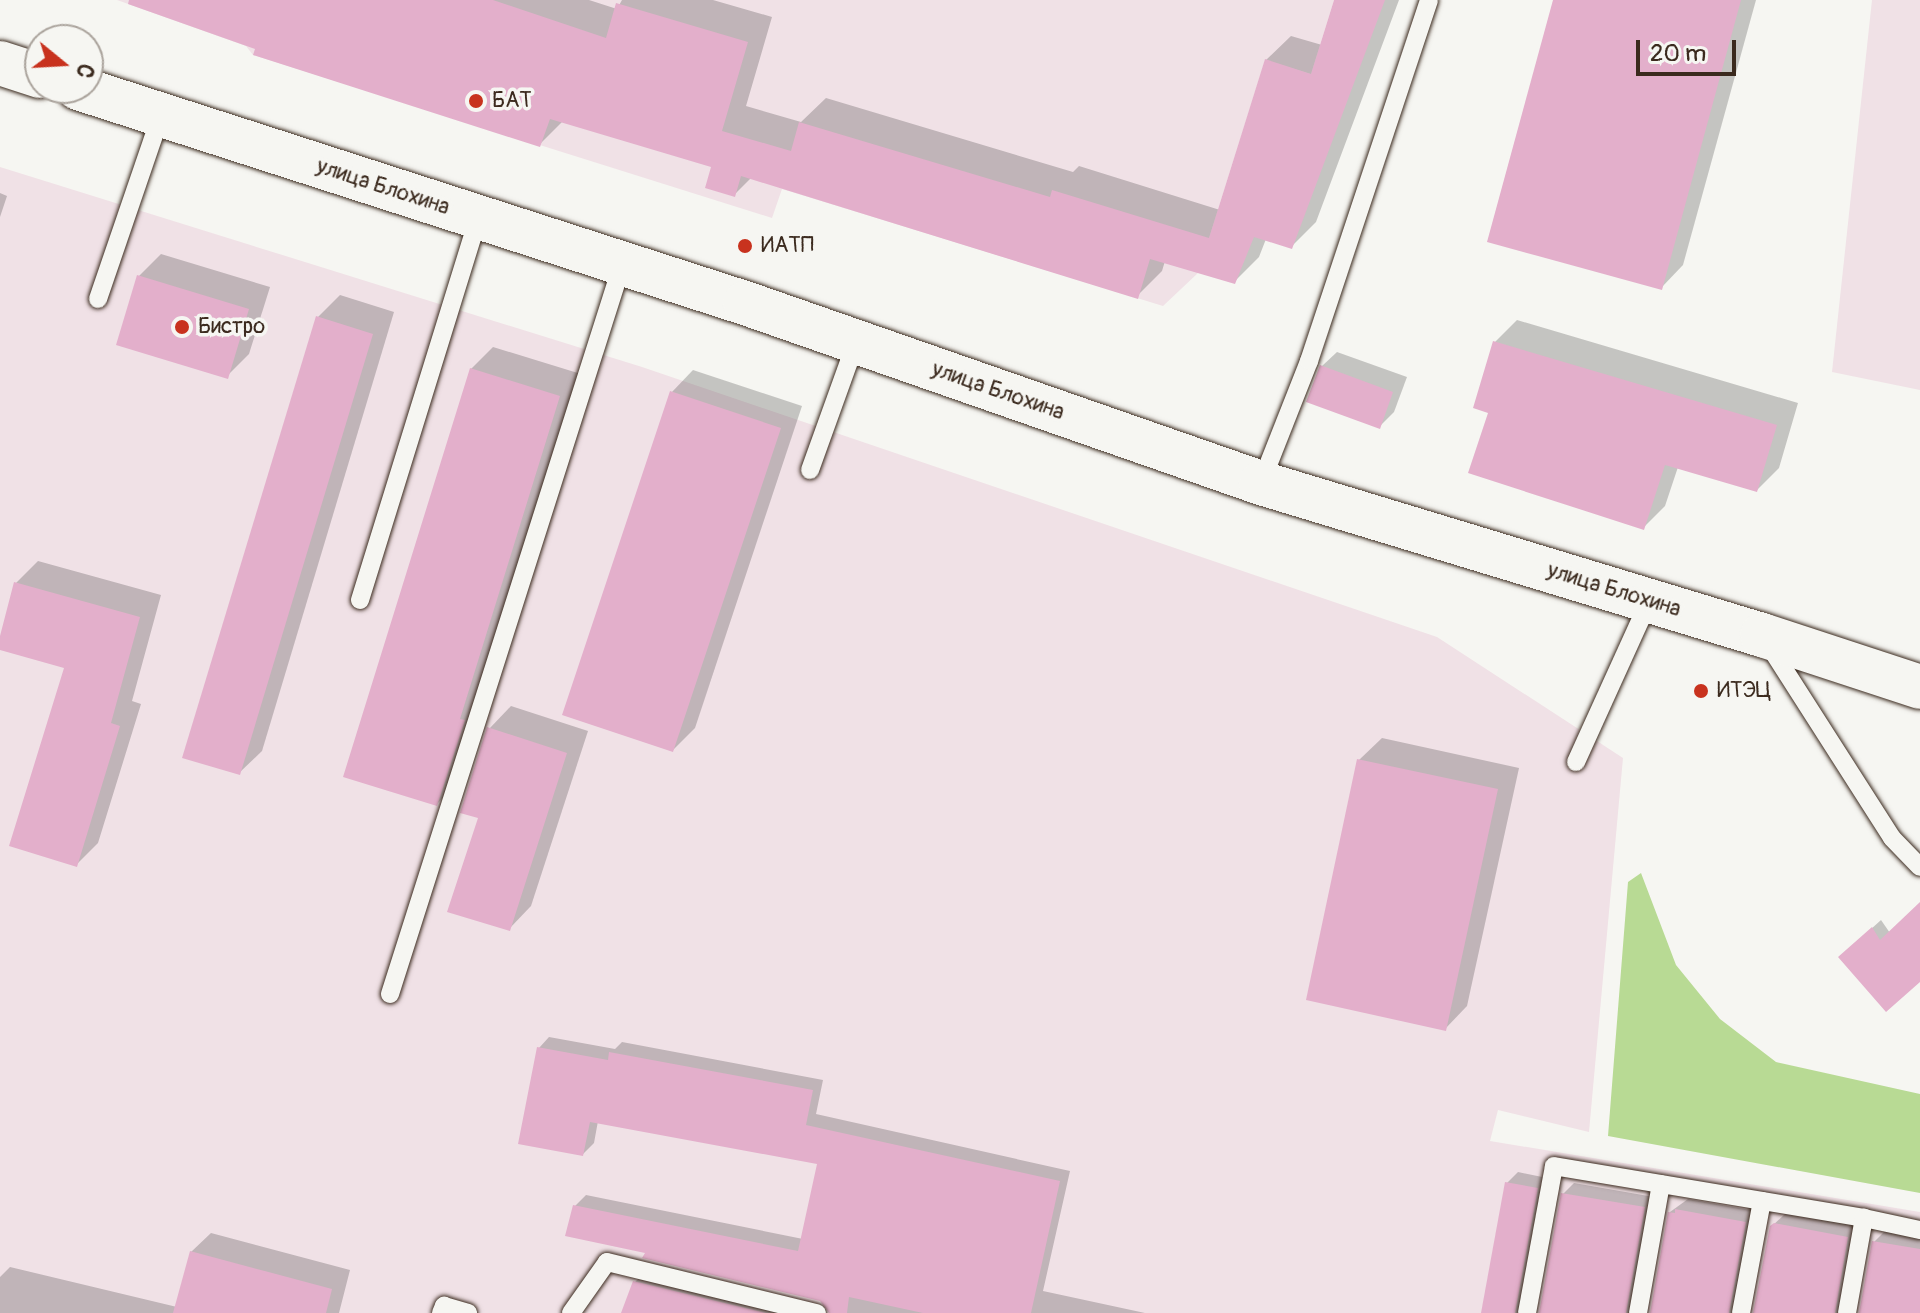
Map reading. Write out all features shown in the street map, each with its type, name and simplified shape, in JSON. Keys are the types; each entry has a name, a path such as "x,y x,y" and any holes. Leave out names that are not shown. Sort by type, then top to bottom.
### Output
{"street":[{"path":"0,63 24,71"},
{"name":"улица Блохина","path":"104,96 856,342 1261,483 1762,635 1920,687"}],"lane":[{"path":"1261,483 1309,361 1429,0"},
{"path":"98,299 161,115"},
{"path":"360,600 478,218"},
{"path":"390,994 622,265"},
{"path":"810,470 856,342"},
{"path":"1576,762 1649,601"},
{"path":"1762,635 1892,838 1920,867"},
{"path":"1527,1313 1554,1166 1920,1230"},
{"path":"1638,1313 1661,1184"},
{"path":"1741,1313 1762,1201"},
{"path":"1847,1313 1864,1218"},
{"path":"571,1313 607,1262 817,1313"},
{"path":"441,1313 444,1306 468,1313"}],"shaded area":[{"path":"117,0 1334,0 1311,74 1265,60 1198,273 1163,306 782,189 772,218 253,55 246,46"},
{"path":"1872,0 1920,0 1920,390 1832,372"},
{"path":"0,167 642,367 1437,637 1623,758 1589,1132 1498,1110 1490,1141 1920,1212 1920,1313 0,1313"}],"green space":[{"path":"1641,873 1676,965 1720,1019 1776,1062 1920,1094 1920,1193 1608,1136 1628,882"}],"building":[{"path":"129,0 493,0 606,38 616,3 748,42 722,131 791,151 799,122 1050,197 1052,190 1209,238 1265,59 1311,74 1334,0 1385,0 1292,249 1254,237 1235,284 1150,259 1138,299 741,176 735,197 705,188 711,167 550,119 540,147 253,55 255,49 128,4"},
{"path":"1553,0 1741,0 1662,290 1487,242"},
{"path":"137,275 249,309 228,379 116,345"},
{"path":"316,316 373,334 240,775 182,758"},
{"path":"1493,341 1777,425 1757,492 1665,465 1644,530 1468,473 1488,413 1473,408"},
{"path":"1320,365 1393,392 1380,429 1306,402"},
{"path":"470,368 560,396 460,719 465,720 437,806 343,777"},
{"path":"670,391 781,428 673,752 562,715"},
{"path":"14,582 140,617 111,723 120,726 77,867 9,846 64,668 0,650 0,636"},
{"path":"487,727 567,753 510,931 447,912 478,818 460,813"},
{"path":"1357,759 1498,789 1446,1031 1306,1000"},
{"path":"1920,902 1920,982 1886,1012 1838,957 1872,927 1880,940"},
{"path":"537,1047 608,1060 609,1052 813,1090 806,1125 1060,1181 1031,1313 923,1313 849,1297 847,1313 829,1313 820,1301 642,1258 645,1253 565,1236 573,1205 798,1251 817,1164 590,1122 583,1156 518,1144"},
{"path":"1505,1182 1538,1188 1515,1313 1481,1313"},
{"path":"1561,1193 1645,1207 1626,1313 1539,1313"},
{"path":"1675,1209 1746,1222 1729,1313 1650,1313 1668,1212 1675,1213"},
{"path":"1774,1223 1848,1237 1835,1313 1753,1313 1770,1226"},
{"path":"1872,1241 1920,1249 1920,1313 1859,1313"},
{"path":"190,1251 332,1289 326,1313 173,1313"},
{"path":"633,1281 766,1313 621,1313"}],"place":[{"name":"БАТ","path":"476,101"},
{"name":"ИАТП","path":"745,246"},
{"name":"Бистро","path":"182,327"},
{"name":"ИТЭЦ","path":"1701,691"}]}
